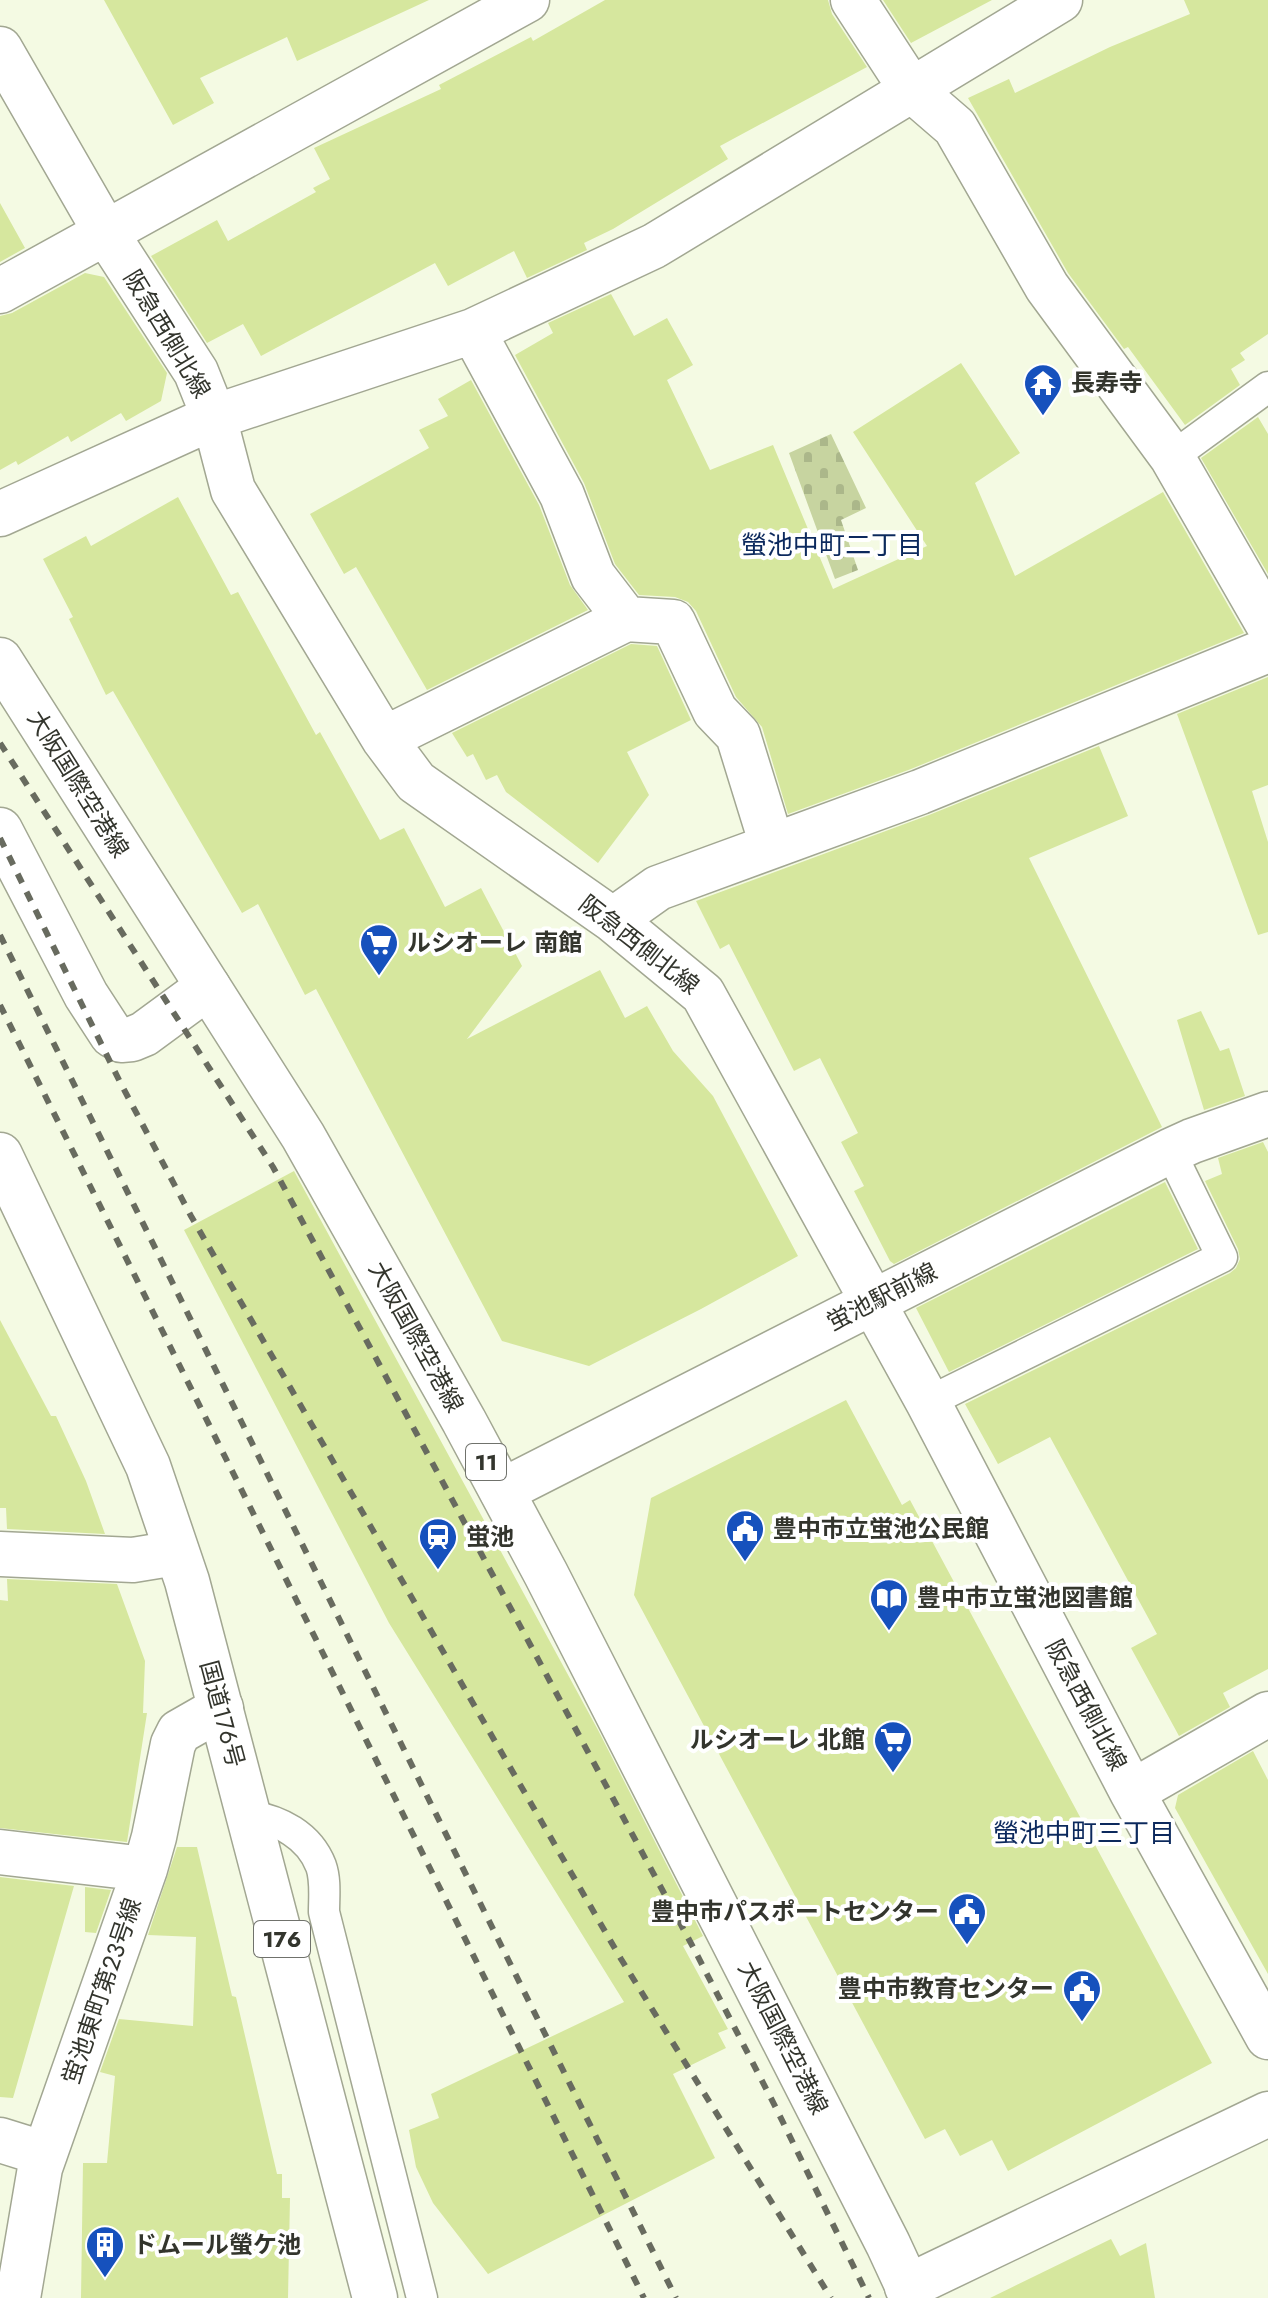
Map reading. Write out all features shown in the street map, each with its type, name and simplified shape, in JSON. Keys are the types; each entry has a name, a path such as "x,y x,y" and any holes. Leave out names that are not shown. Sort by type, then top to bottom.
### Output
{"main road":[{"path":"0,291 527,0"},
{"path":"853,0 911,89 955,127 1047,287 1172,457 1268,624"},
{"path":"0,514 214,417 473,331 654,246 1060,0"},
{"name":"阪急西側北線","path":"0,49 106,233 196,372 214,417 233,490 384,739 416,782 613,920 703,994 928,1402 1132,1792 1268,2037"},
{"path":"473,331 562,495 593,576 626,619"},
{"path":"384,739 626,619 673,622 715,711 738,735 772,845"},
{"path":"613,920 658,888 920,792 1268,650"},
{"name":"大阪国際空港線","path":"0,660 303,1136 502,1491 910,2292"},
{"path":"0,830 86,995 112,1035 121,1040 144,1034 208,987"},
{"name":"蛍池駅前線","path":"502,1491 1170,1151 1268,1114"},
{"name":"国道176号","path":"2,1163 143,1456 187,1581 375,2298"},
{"path":"0,1554 133,1560 176,1553"},
{"name":"蛍池東町第23号線","path":"18,2298 45,2154 145,1869 168,1764 179,1732 221,1708"},
{"path":"1132,1792 1268,1714"},
{"path":"0,1852 145,1869"},
{"path":"910,2292 1268,2114"},
{"path":"0,2140 45,2154"}],"lane":[{"path":"1172,457 1268,387"},
{"path":"928,1402 1222,1257 1170,1151"},
{"path":"250,1816 272,1819 291,1829 321,1866 324,1912 422,2298"}],"green space":[{"path":"831,434 866,508 841,520 858,570 835,579 789,453"}],"building":[{"path":"104,0 429,0 297,61 287,37 200,78 214,103 173,125"},
{"path":"605,0 828,0 832,14 867,67 720,146 728,159 613,229 584,243 587,250 527,278 514,251 448,286 435,263 261,356 243,324 207,343 151,256 217,220 228,241 316,192 313,188 330,179 314,148 441,89 439,85 531,37 533,41"},
{"path":"883,0 992,0 911,43"},
{"path":"1184,0 1268,0 1268,334 1240,353 1245,360 1231,369 1240,385 1185,425 1128,347 1124,349 1068,273 968,98 1009,79 1015,93 1110,47 1190,14"},
{"path":"0,203 25,248 0,262"},
{"path":"85,273 104,277 167,373 161,401 126,421 121,413 71,442 68,436 18,465 16,461 0,470 0,316 12,313"},
{"path":"611,294 634,336 667,318 693,365 667,380 710,470 773,445 833,589 927,546 853,432 961,363 1020,453 975,483 1015,576 1163,492 1244,633 911,769 788,814 762,727 736,697 696,611 688,602 675,597 639,595 615,564 584,483 515,355 553,333 548,323"},
{"path":"471,380 539,505 570,585 588,610 427,690 356,567 344,574 310,514 429,448 419,430 448,416 438,399"},
{"path":"1258,417 1268,434 1268,574 1201,458"},
{"path":"178,497 231,595 238,592 316,735 320,732 380,840 404,828 445,907 481,888 522,966 467,1039 600,970 625,1018 647,1006 673,1051 713,1096 798,1256 589,1366 502,1341 316,989 305,995 258,904 242,913 113,691 106,695 69,619 73,617 43,559 86,536 91,546"},
{"path":"631,644 657,646 691,720 627,752 649,795 598,863 506,792 497,775 486,780 473,754 467,757 452,733"},
{"path":"1268,677 1268,785 1252,791 1268,842 1268,932 1258,935 1177,714"},
{"path":"1099,746 1128,816 1029,858 1162,1127 894,1264 854,1191 864,1186 841,1142 858,1133 820,1058 794,1071 729,944 720,949 696,901 929,815"},
{"path":"1201,1011 1220,1051 1229,1048 1245,1096 1204,1110 1177,1020"},
{"path":"1263,1142 1268,1152 1268,1669 1223,1693 1230,1707 1179,1736 1131,1648 1157,1634 1050,1437 998,1464 965,1404 1236,1268 1240,1259 1238,1249 1205,1181 1222,1174 1218,1158"},
{"path":"294,1171 598,1730 703,1936 683,1946 728,2029 718,2033 726,2048 673,2074 715,2158 488,2274 433,2203 416,2167 409,2130 439,2118 431,2094 624,2002 389,1623 184,1230"},
{"path":"1165,1182 1198,1249 949,1372 916,1308"},
{"path":"0,1320 51,1416 56,1416 86,1481 105,1534 7,1529 6,1508 0,1508"},
{"name":"ルシオーレ 北館","path":"846,1400 902,1505 910,1500 1212,2063 1008,2171 992,2140 960,2156 945,2129 925,2139 634,1595 651,1498"},
{"path":"7,1579 117,1584 145,1661 143,1713 147,1713 127,1842 0,1828 0,1600 8,1601"},
{"path":"1253,1751 1268,1780 1268,1974 1175,1808 1178,1795"},
{"path":"177,1847 197,1847 277,2174 282,2174 282,2198 290,2198 288,2298 81,2298 83,2163 107,2163 115,2076 100,2072 119,2019 193,2026 196,1937 148,1935"},
{"path":"0,1877 74,1886 13,2098 0,2097"},
{"path":"85,1887 111,1890 96,1933 85,1932"},
{"path":"1111,2239 1120,2256 1146,2243 1155,2298 990,2298"}],"railway":[{"path":"0,743 273,1167 693,1947 869,2298"},
{"path":"0,838 120,1082 191,1216 621,1959 831,2298"},
{"path":"0,935 676,2298"},
{"path":"0,1005 644,2298"}],"place":[{"name":"長寿寺","path":"1043,417"},
{"name":"ルシオーレ 南館","path":"379,977"},
{"name":"豊中市立蛍池公民館","path":"745,1563"},
{"name":"蛍池","path":"438,1571"},
{"name":"豊中市立蛍池図書館","path":"889,1632"},
{"name":"ルシオーレ 北館","path":"893,1774"},
{"name":"豊中市パスポートセンター","path":"967,1946"},
{"name":"豊中市教育センター","path":"1082,2023"},
{"name":"ドムール螢ケ池","path":"105,2279"}],"district":[{"name":"螢池中町二丁目","path":"832,545"},
{"name":"螢池中町三丁目","path":"1084,1833"}]}
